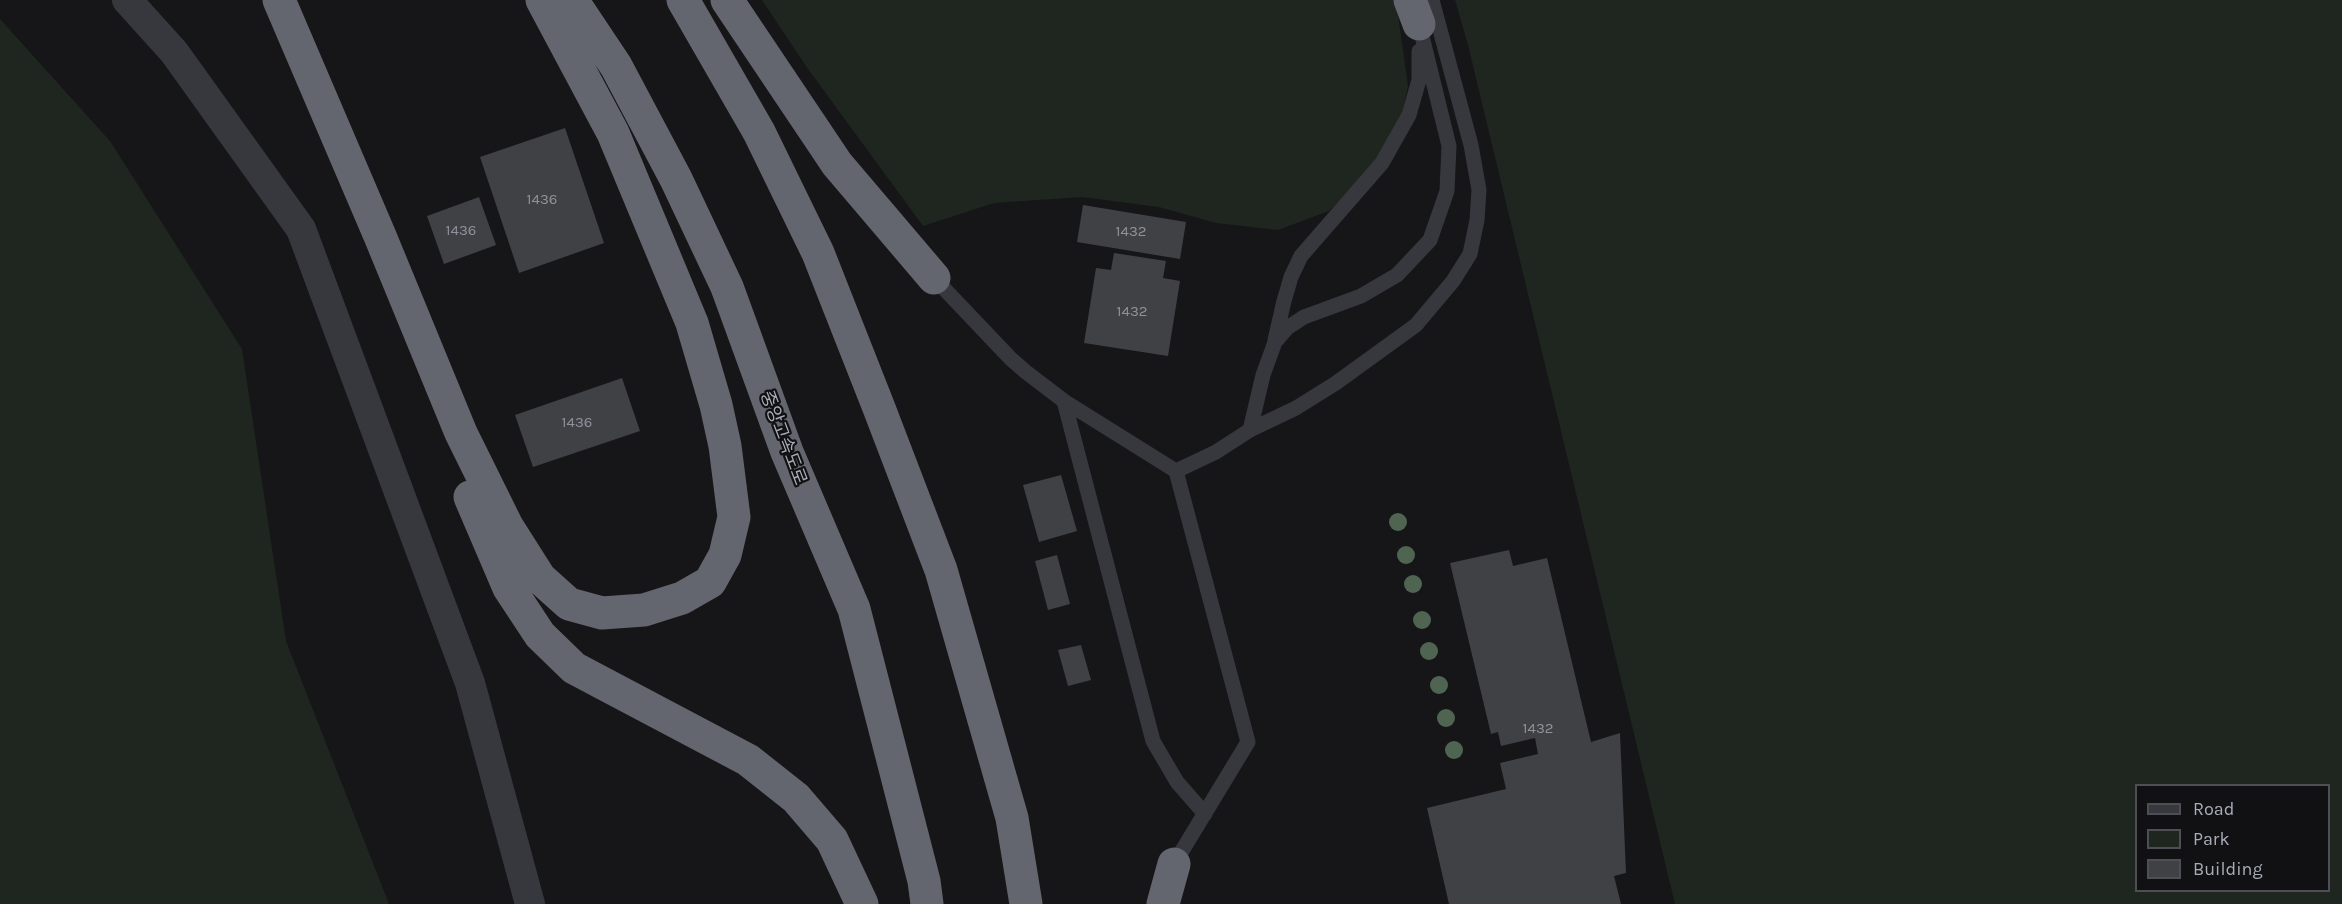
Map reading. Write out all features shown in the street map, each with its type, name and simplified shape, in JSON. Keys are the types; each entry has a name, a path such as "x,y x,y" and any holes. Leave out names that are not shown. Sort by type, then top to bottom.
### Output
{"highway":[{"path":"262,0 509,588 540,635 574,668 748,760 796,798 832,840 862,904"},
{"path":"279,0 461,433 507,526 540,578 569,604 602,613 644,610 682,598 710,582 725,555 735,517 725,446 716,405 688,313 613,133 542,0"},
{"name":"중앙고속도로","path":"572,0 616,66 676,179 727,287 787,452 854,609 924,881 927,904"},
{"path":"683,0 759,132 818,253 941,570 1009,807 1026,904"},
{"path":"727,0 837,164 934,278"},
{"path":"1163,904 1174,864"}],"street":[{"path":"127,0 174,52 301,229 470,683 530,904"}],"lane":[{"path":"1275,342 1287,328 1304,317 1361,296 1397,275 1430,240 1447,191 1449,146 1420,8"},
{"path":"1250,430 1291,277 1301,256 1382,163 1409,115 1419,80 1420,8"},
{"path":"1176,471 1216,452 1250,430 1296,408 1336,383 1416,325 1453,281 1470,254 1477,220 1479,190 1472,145 1420,8"},
{"path":"934,278 1011,359 1064,401 1176,471 1248,742 1174,864"},
{"path":"1064,401 1154,741 1177,783 1204,814"}],"green space":[{"path":"762,0 1396,0 1408,86 1400,124 1373,167 1329,211 1278,230 1216,223 1159,207 1082,197 994,203 923,226 808,69"},
{"path":"1455,0 2342,0 2342,904 1675,904 1468,45"},
{"path":"0,19 110,141 242,349 286,641 389,904 0,904"}],"building":[{"path":"565,128 604,243 519,273 480,157"},
{"path":"479,197 496,245 444,264 427,216"},
{"path":"1083,205 1186,222 1180,259 1077,242"},
{"path":"1114,253 1166,261 1163,278 1180,281 1168,356 1084,343 1096,268 1111,270"},
{"path":"622,378 640,431 533,467 515,415"},
{"path":"1061,475 1077,531 1039,542 1023,485"},
{"path":"1509,550 1513,566 1547,558 1591,742 1620,733 1626,873 1614,876 1621,904 1449,904 1427,808 1506,789 1500,763 1538,754 1535,738 1501,746 1498,732 1491,734 1450,563"},
{"path":"1057,555 1070,604 1048,610 1035,561"},
{"path":"1081,645 1091,680 1068,686 1058,650"}]}
